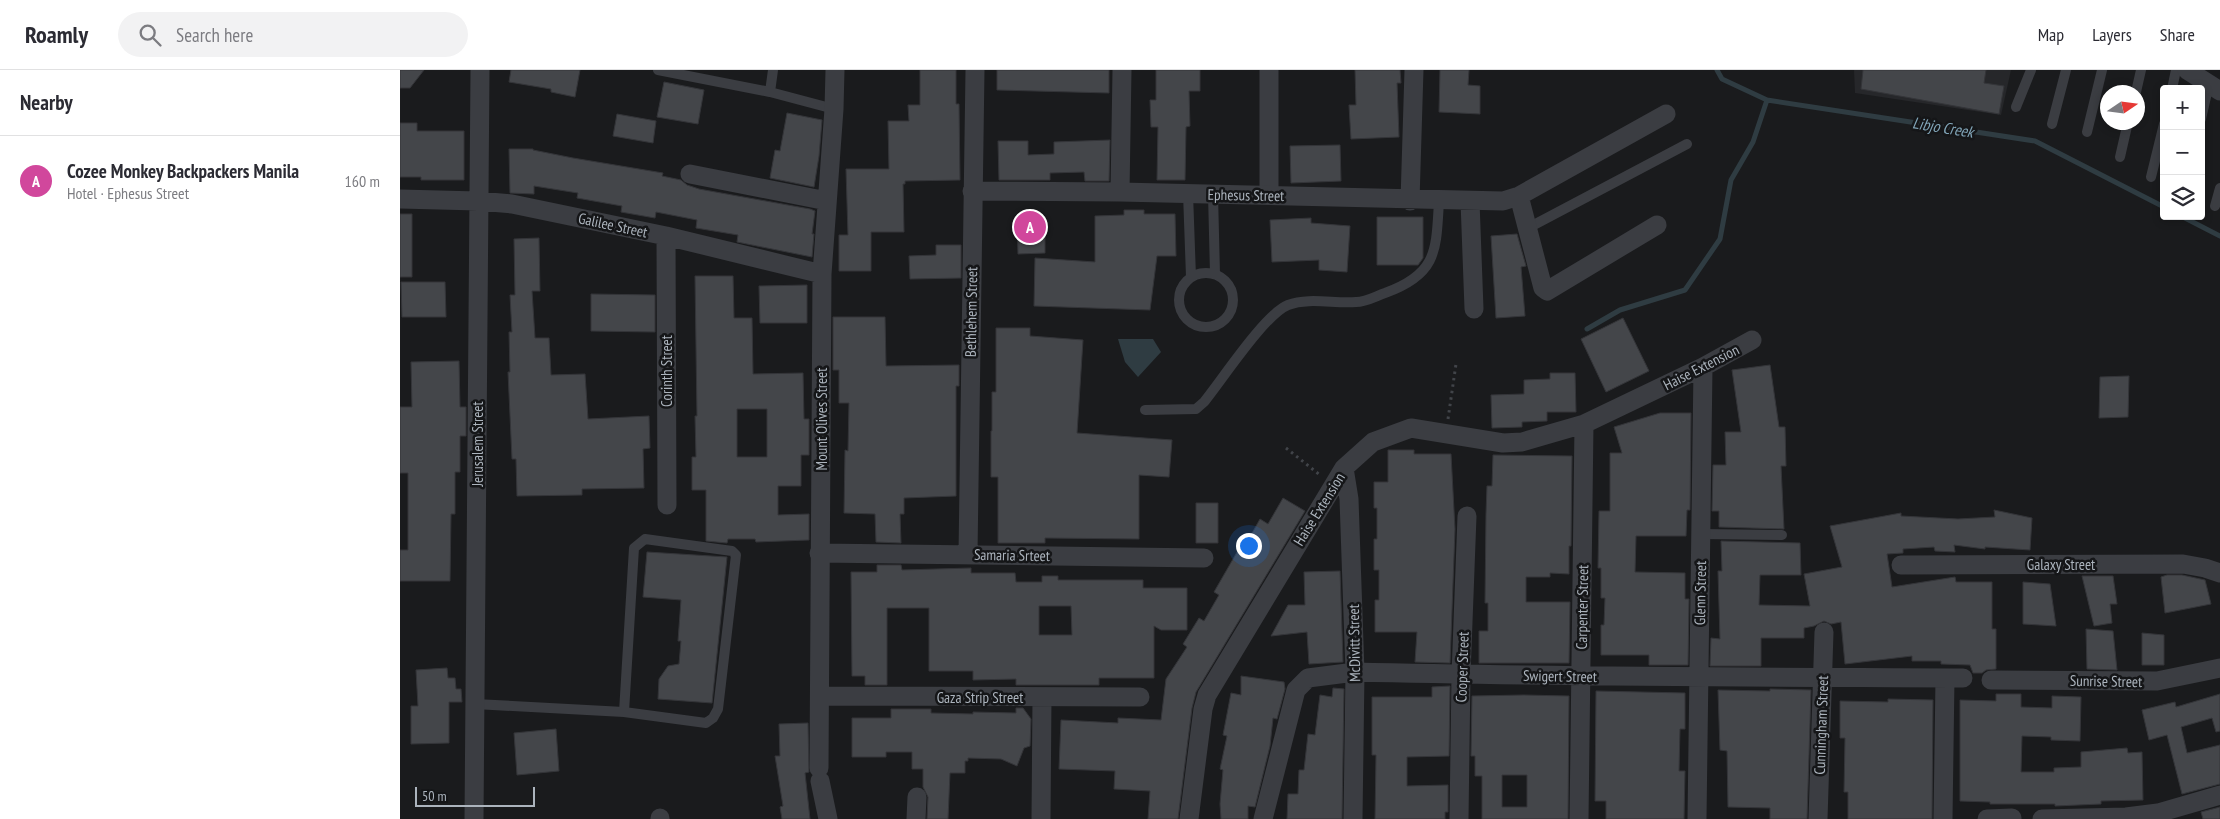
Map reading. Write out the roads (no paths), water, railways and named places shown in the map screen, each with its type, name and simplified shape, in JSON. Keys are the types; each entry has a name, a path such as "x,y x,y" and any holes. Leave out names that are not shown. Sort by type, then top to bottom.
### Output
{"street":[{"name":"Jerusalem Street","path":"474,819 480,70"},
{"name":"Mount Olives Street","path":"828,819 819,774 819,553 822,274 835,70"},
{"name":"Bethlehem Street","path":"968,554 974,70"},
{"path":"1120,192 1122,70"},
{"path":"1269,70 1269,195"},
{"path":"1410,200 1414,70"},
{"path":"2187,70 2215,87"},
{"name":"Ephesus Street","path":"972,191 1188,193 1503,202 1519,196 1666,114"},
{"path":"690,174 827,201"},
{"path":"1519,196 1543,288 1547,290 1656,225"},
{"name":"Galilee Street","path":"400,199 478,200 512,204 666,236 822,274"},
{"path":"1470,201 1474,309"},
{"name":"Corinth Street","path":"666,236 667,506"},
{"name":"Haise Extension","path":"1189,819 1203,710 1207,695 1344,468 1373,442 1411,428 1503,443 1522,442 1584,424 1703,367 1752,340"},
{"name":"Glenn Street","path":"1697,819 1703,367"},
{"name":"Carpenter Street","path":"1579,819 1584,424"},
{"name":"McDivitt Street","path":"1344,468 1349,499 1355,672 1353,819"},
{"name":"Cooper Street","path":"1459,819 1461,675 1467,516"},
{"name":"Samaria Srteet","path":"819,553 1204,558"},
{"name":"Galaxy Street","path":"1901,565 2183,564 2220,573"},
{"name":"Cunningham Street","path":"1818,819 1824,632"},
{"name":"Sunrise Street","path":"1991,680 2157,681 2220,668"},
{"name":"Swigert Street","path":"1263,819 1296,690 1308,678 1355,672 1698,678 1823,676 1954,678 1943,819"},
{"name":"Gaza Strip Street","path":"820,696 1140,698"},
{"path":"1041,819 1042,697"},
{"path":"2042,819 2134,816 2158,813 2220,795"},
{"path":"916,819 917,797"},
{"path":"1987,819 2012,818"}],"lane":[{"path":"658,70 770,92 834,109"},
{"path":"770,92 773,70"},
{"path":"2016,107 2030,70"},
{"path":"2052,124 2066,70"},
{"path":"2088,132 2102,70"},
{"path":"2138,85 2141,70"},
{"path":"2173,85 2176,70"},
{"path":"2205,110 2215,87"},
{"path":"2120,157 2126,130"},
{"path":"2151,177 2163,130"},
{"path":"1528,228 1687,144"},
{"path":"2215,206 2220,188"},
{"path":"1188,193 1191,278"},
{"path":"1213,194 1215,274"},
{"path":"1145,410 1196,409 1204,402 1263,325 1277,311 1289,305 1305,302 1359,302 1400,288 1416,278 1432,257 1437,243 1439,200"},
{"path":"1207,272 1215,274 1228,284 1233,300 1228,316 1214,326 1198,325 1184,315 1181,308 1181,291 1191,278 1207,272"},
{"path":"1701,534 1782,536"},
{"path":"475,704 624,712 706,723 713,718 718,709 736,555 732,551 645,539 634,548 624,712"}],"waterway":[{"name":"Libjo Creek","path":"1717,70 1722,79 1767,100 2035,141 2160,205"},
{"path":"1587,329 1620,310 1685,290 1720,239 1731,180 1753,142 1767,100"},
{"name":"Libjo Creek","path":"2189,220 2220,236"}],"place":[{"name":"Cozee Monkey Backpackers Manila","path":"1030,227"}]}
